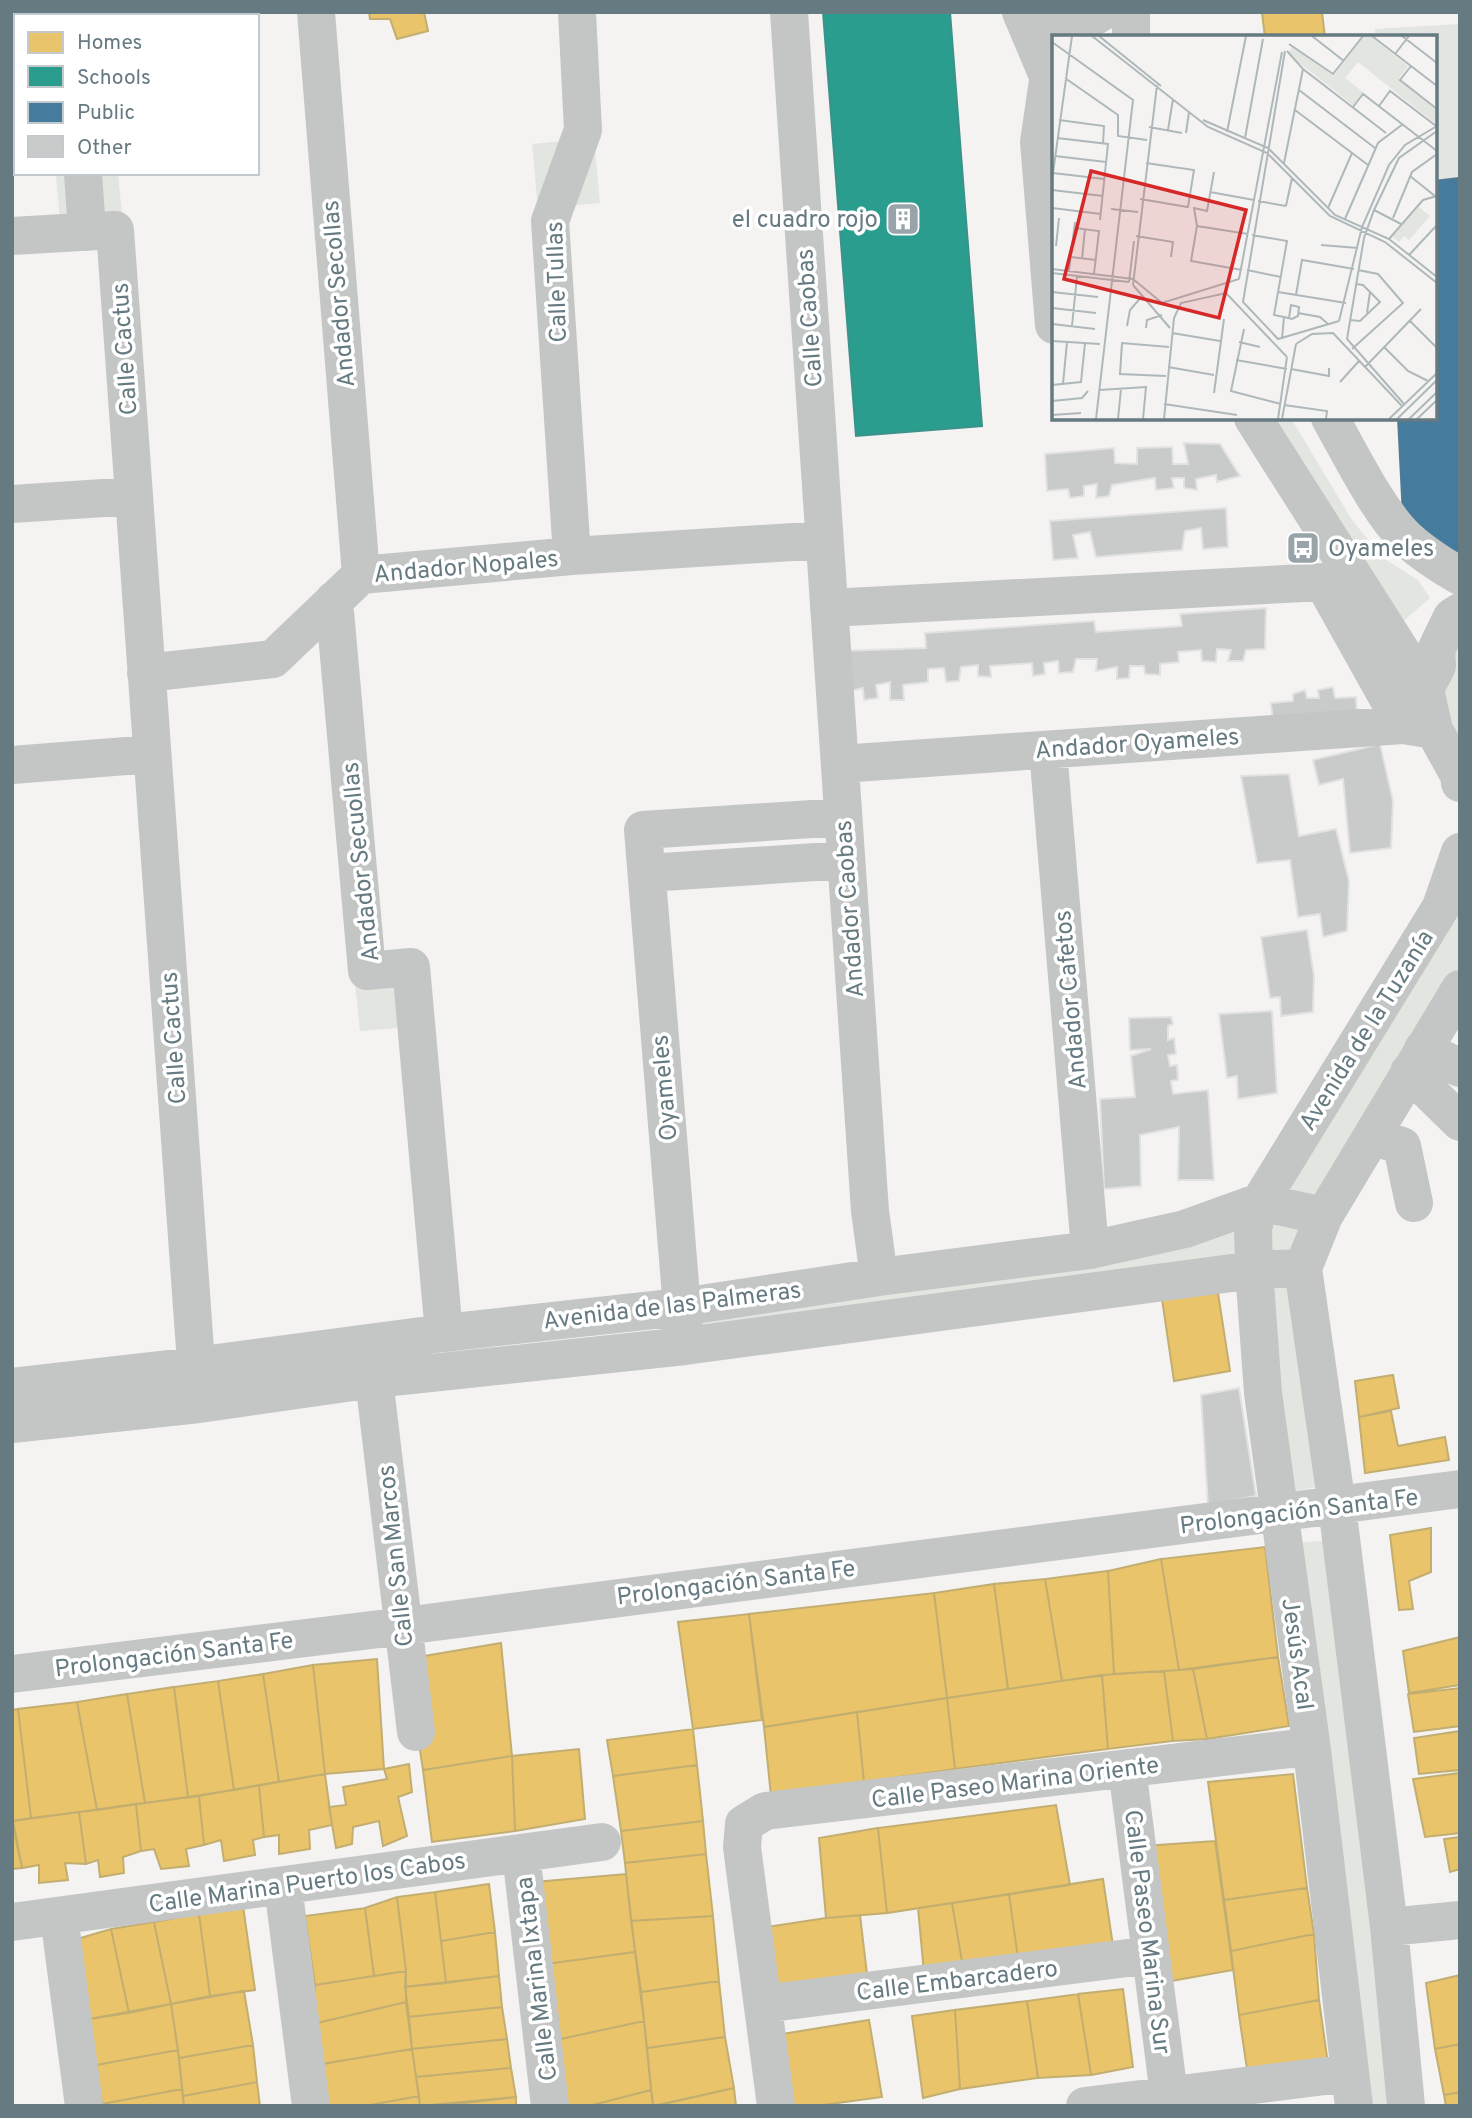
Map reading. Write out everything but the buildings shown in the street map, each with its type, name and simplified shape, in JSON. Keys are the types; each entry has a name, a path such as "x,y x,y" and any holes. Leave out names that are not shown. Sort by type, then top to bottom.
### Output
{"street":[{"name":"Andador Secollas","path":"316,12 347,587"},
{"name":"Calle Tullas","path":"572,556 550,221 583,130 577,12"},
{"name":"Calle Caobas","path":"789,12 824,540"},
{"path":"1021,12 1051,85 1039,142 1052,301"},
{"path":"1034,12 1059,24 1090,20 1102,12"},
{"path":"1131,12 1131,35"},
{"path":"83,175 87,232"},
{"name":"Calle Cactus","path":"12,236 115,230 134,496"},
{"path":"1254,420 1337,579 1419,727 1459,776 1460,783"},
{"path":"1331,420 1374,495 1404,536 1434,561 1460,576"},
{"path":"12,504 134,496 146,673 274,659 347,587"},
{"name":"Andador Nopales","path":"347,587 572,556 824,540"},
{"name":"Andador Caobas","path":"824,540 870,1211 879,1278"},
{"path":"829,608 1337,579"},
{"path":"1337,579 1425,689"},
{"name":"Andador Secuollas","path":"347,587 368,971 411,968 444,1332"},
{"path":"1419,727 1425,689 1437,666 1436,650 1452,617 1460,612"},
{"name":"Calle Cactus","path":"146,673 199,1404"},
{"name":"Andador Oyameles","path":"840,764 1419,727"},
{"name":"Andador Cafetos","path":"1048,750 1090,1250"},
{"path":"12,765 152,754"},
{"name":"Oyameles","path":"685,1346 643,830 843,817"},
{"name":"Avenida de la Tuzanía","path":"1260,1202 1441,907 1460,852"},
{"path":"647,873 846,860"},
{"path":"1406,2106 1338,1506 1303,1268 1324,1216 1460,989"},
{"path":"1416,1060 1460,1068"},
{"path":"1416,1060 1460,1122"},
{"path":"1372,1136 1402,1146 1414,1203"},
{"path":"1260,1202 1324,1216"},
{"name":"Avenida de las Palmeras","path":"12,1387 196,1366 444,1332 681,1307 1090,1250 1185,1229 1260,1202"},
{"name":"Jesús Acal","path":"1260,1202 1253,1227 1264,1393 1312,1749 1352,2090"},
{"name":"Avenida de las Palmeras","path":"12,1424 199,1404 374,1379 685,1346 1254,1270 1303,1268"},
{"name":"Calle San Marcos","path":"374,1379 416,1732"},
{"name":"Prolongación Santa Fe","path":"12,1674 1460,1489"},
{"name":"Calle Paseo Marina Oriente","path":"764,2004 742,1847 744,1824 765,1811 1290,1749 1312,1749"},
{"name":"Calle Paseo Marina Sur","path":"1127,1768 1169,2095"},
{"name":"Calle Marina Puerto los Cabos","path":"12,1922 603,1842"},
{"name":"Calle Marina Ixtapa","path":"521,1853 550,2106"},
{"path":"283,1886 311,2106"},
{"path":"59,1916 84,2106"},
{"path":"1389,1940 1460,1920"},
{"path":"1389,1940 1460,1945"},
{"name":"Calle Embarcadero","path":"764,2004 1151,1955"},
{"path":"764,2004 776,2106"},
{"path":"1085,2106 1169,2095 1352,2090"}],"shaded area":[{"path":"1460,24 1460,178 1437,181 1437,35 1376,35 1375,29"},
{"path":"594,138 600,203 538,209 532,144"},
{"path":"118,175 124,236 62,241 56,176"},
{"path":"1272,420 1292,420 1352,520 1383,558 1418,580 1430,598 1396,628"},
{"path":"1460,631 1460,776 1437,666"},
{"path":"1460,889 1460,982 1325,1210 1275,1202"},
{"path":"415,960 421,1026 360,1031 353,966"},
{"path":"1270,1217 1306,1224 1300,1252 1269,1255"},
{"path":"1236,1229 1234,1255 695,1335 691,1318"},
{"path":"1291,1283 1323,1486 1282,1493 1265,1285"},
{"path":"1329,1540 1394,2106 1372,2106 1295,1543"}],"place":[{"name":"el cuadro rojo","path":"903,219"},
{"name":"Oyameles","path":"1303,548"}]}
